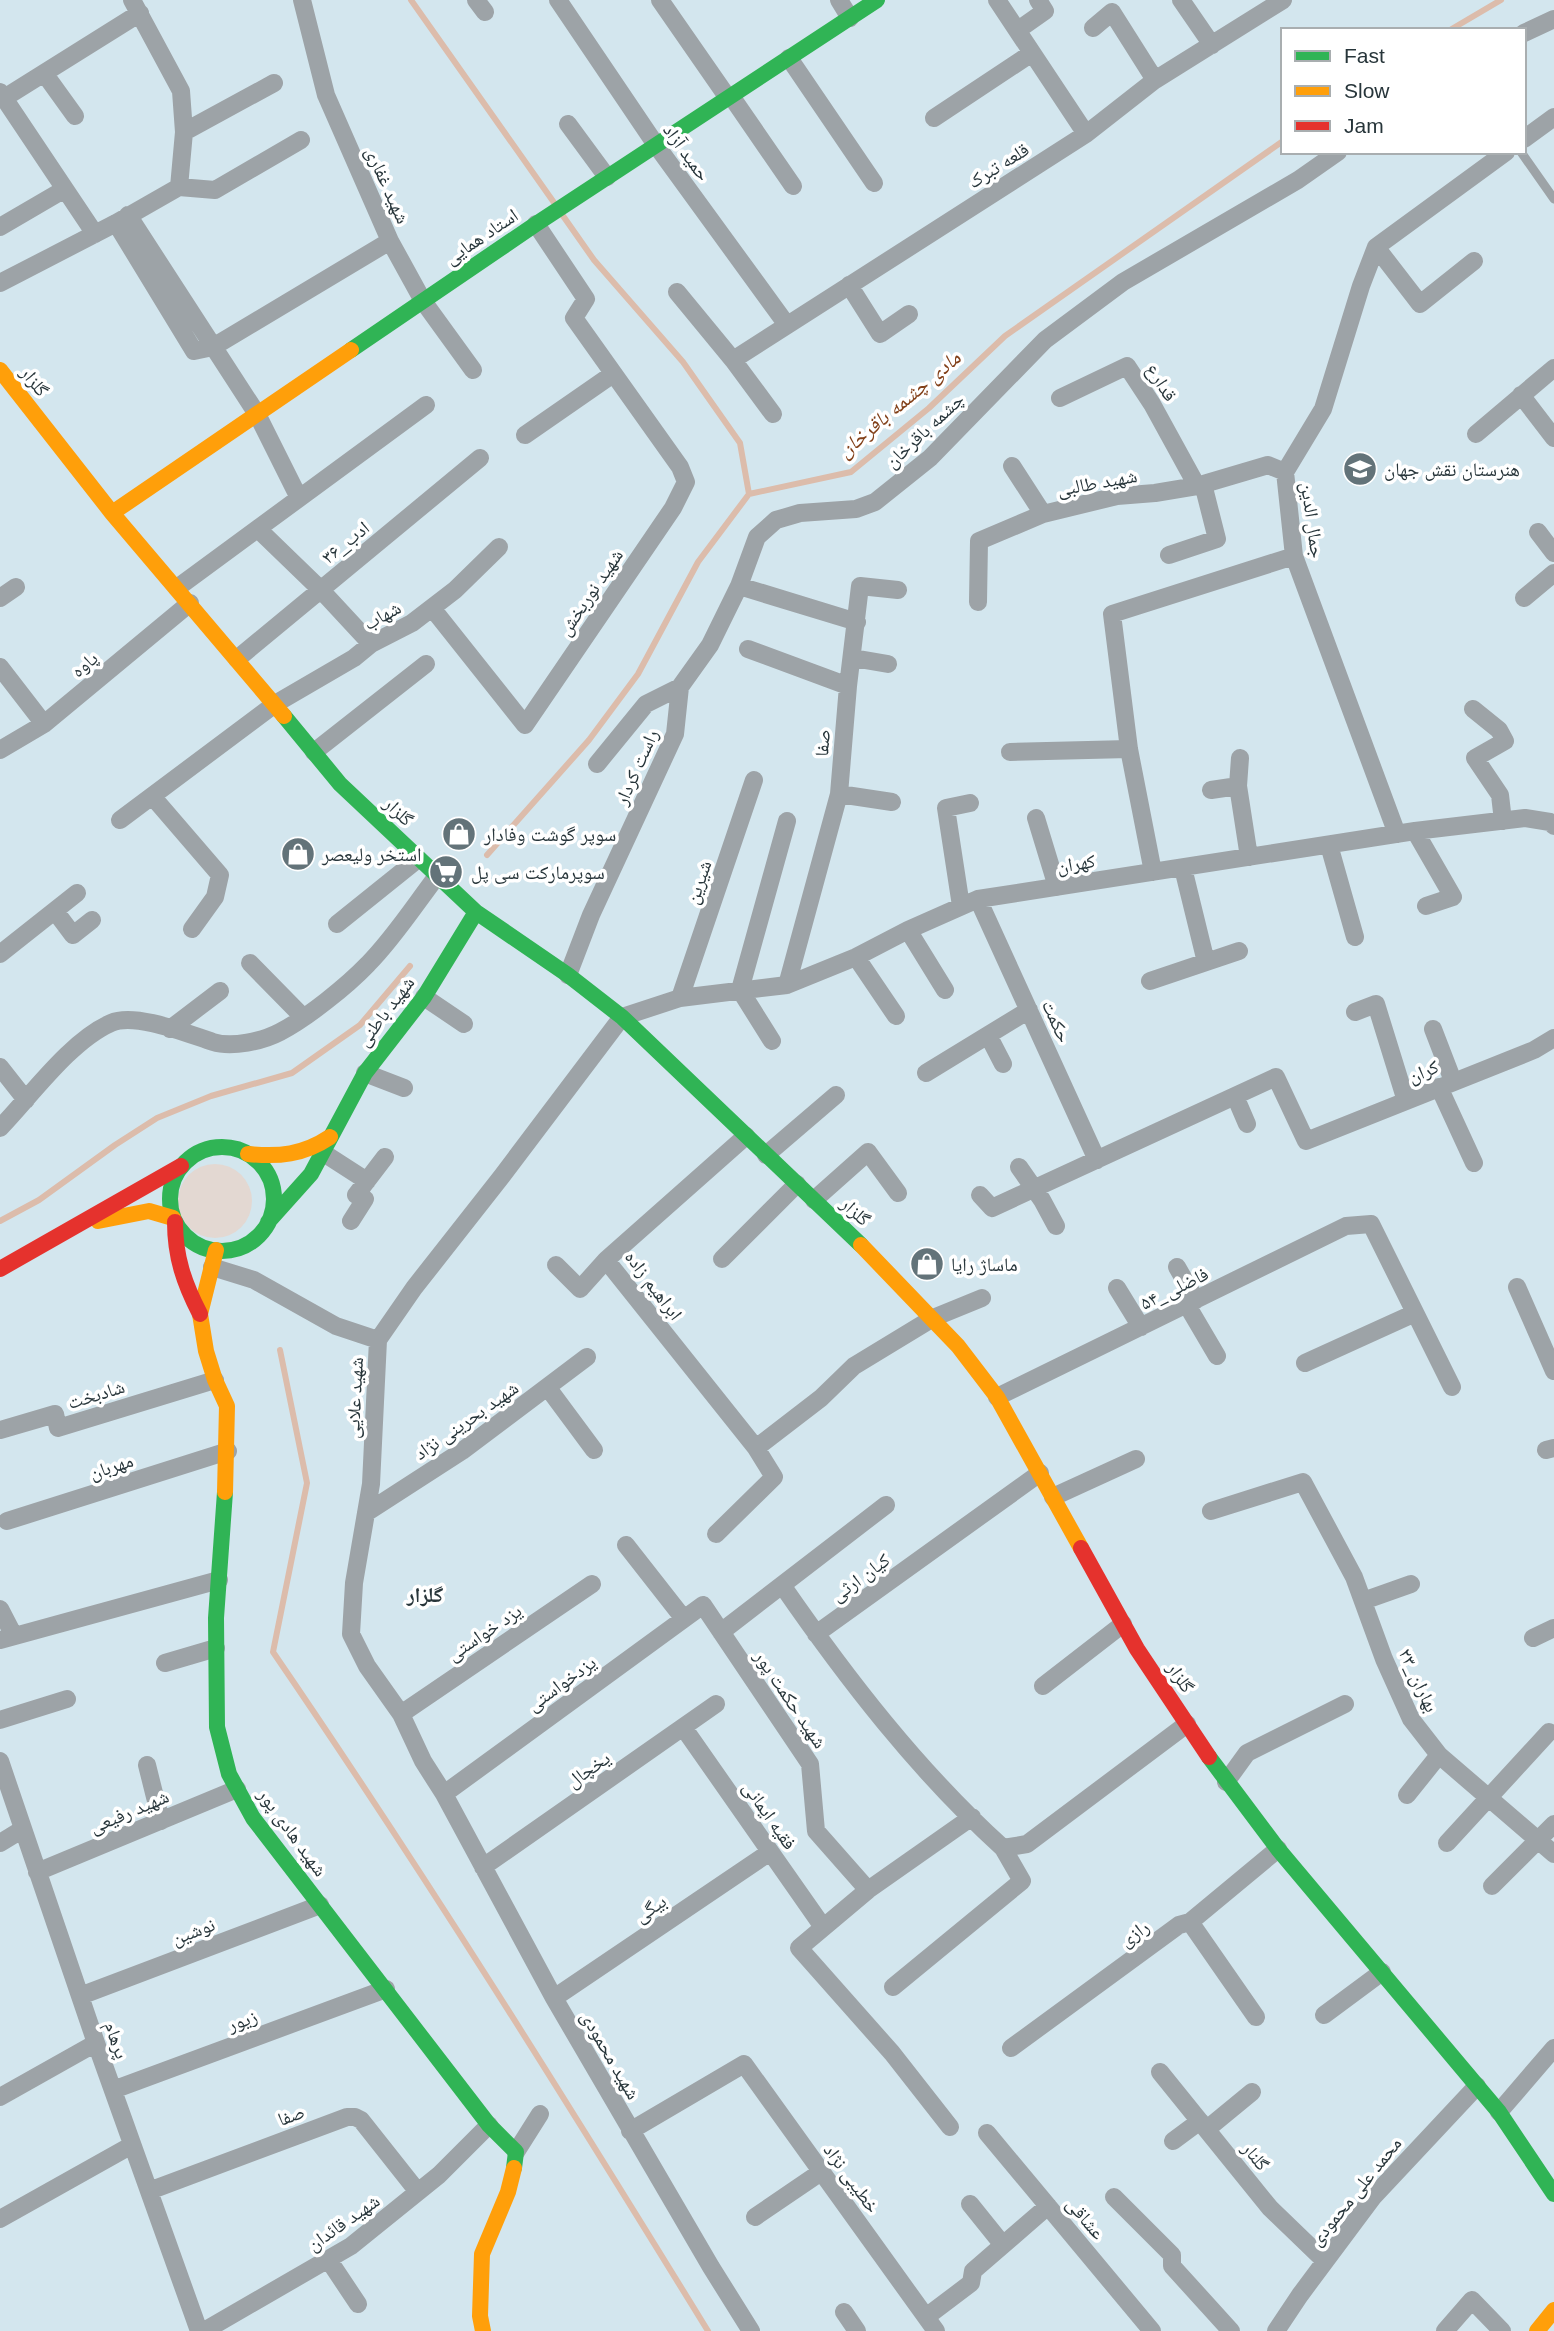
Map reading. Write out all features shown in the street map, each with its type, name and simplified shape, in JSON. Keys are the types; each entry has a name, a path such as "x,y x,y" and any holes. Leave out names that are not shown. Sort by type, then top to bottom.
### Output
{"street":[{"name":"شهید غفاری","path":"302,0 326,95 390,241 423,301 473,370"},
{"name":"حمید آزاد","path":"558,0 656,145 787,325"},
{"path":"660,0 793,186"},
{"path":"839,0 850,18"},
{"name":"استاد همایی","path":"112,513 536,224 877,0"},
{"path":"997,0 1086,134"},
{"path":"1018,30 1045,11 1038,0"},
{"path":"1181,0 1212,45"},
{"name":"قلعه تبرک","path":"733,360 1086,134 1155,80 1283,0"},
{"path":"95,234 2,95 44,73 134,3 181,91 184,132 179,187"},
{"path":"1093,27 1112,12 1155,80"},
{"path":"1526,32 1554,19"},
{"path":"934,118 1032,53"},
{"path":"789,58 874,183"},
{"path":"44,73 75,116"},
{"path":"184,132 274,83"},
{"path":"1526,138 1554,117"},
{"path":"568,124 601,181"},
{"path":"0,283 179,187 215,190 302,140"},
{"name":"چشمه باقرخان","path":"597,764 646,704 680,687 710,645 738,586 757,537 776,520 800,513 856,509 875,502 930,458 1045,340 1124,282 1298,180 1335,154"},
{"path":"1474,261 1420,304 1376,247 1503,154"},
{"path":"0,227 65,189"},
{"path":"122,219 214,347 257,414 299,498"},
{"path":"525,435 613,374 574,318 586,299 536,224"},
{"path":"214,347 390,241"},
{"name":"جمال الدین","path":"1376,247 1361,286 1323,409 1285,472 1294,556 1406,833 1454,897 1426,906"},
{"path":"849,285 880,334 909,314"},
{"path":"677,292 773,414"},
{"name":"قدارع","path":"1060,398 1127,366 1200,485"},
{"path":"1476,434 1554,368"},
{"name":"گلزار","path":"0,370 112,513 340,784 476,912 568,975 622,1017 885,1268 933,1318 998,1397 1123,1624 1226,1782 1278,1849 1499,2112 1554,2194"},
{"name":"شهید نوربخش","path":"432,608 525,725 673,508 687,482 680,467 613,374"},
{"path":"1521,396 1554,438"},
{"path":"177,588 426,405"},
{"name":"۳۶_ادب","path":"237,659 480,458"},
{"name":"شهید طالبی","path":"978,602 979,541 1043,514 1117,496 1200,485 1268,465 1285,472"},
{"path":"1012,466 1043,514"},
{"path":"1169,555 1217,539 1200,485"},
{"path":"258,529 320,589 371,644"},
{"path":"1538,531 1554,552"},
{"name":"شهاب","path":"120,820 275,704 354,658 371,644 412,623 456,590 499,547"},
{"path":"1153,872 1129,750 1112,614 1294,556"},
{"path":"1524,598 1554,573"},
{"path":"0,598 16,586"},
{"path":"738,586 857,622"},
{"name":"صفا","path":"787,985 839,794 860,586 898,590"},
{"name":"پاوه","path":"0,750 44,724 190,603"},
{"path":"748,649 848,686"},
{"path":"853,658 888,664"},
{"path":"314,752 426,664"},
{"path":"0,667 44,724"},
{"name":"راست کردار","path":"568,975 591,915 675,734 680,687"},
{"path":"1473,709 1499,730 1505,741 1475,758 1500,795 1503,821"},
{"path":"1010,752 1129,750"},
{"path":"1240,758 1238,786 1249,857"},
{"name":"شیرین","path":"680,998 754,780"},
{"path":"1211,790 1238,786"},
{"path":"839,794 892,802"},
{"path":"152,796 220,875 215,897 192,929"},
{"name":"حکمت","path":"970,803 946,808 969,903 1029,1010 1097,1160"},
{"path":"1036,818 1056,887"},
{"name":"کهران","path":"622,1017 680,998 787,985 856,957 969,903 1406,833 1525,818 1553,821"},
{"path":"772,1041 740,990 787,821"},
{"path":"1329,845 1355,937"},
{"path":"337,924 418,859"},
{"path":"1183,867 1206,962"},
{"path":"0,1129 48,1076 88,1038 111,1023 126,1019 217,1043 250,1042 279,1033 368,964 437,876"},
{"path":"0,954 77,894"},
{"path":"55,911 73,935 92,920"},
{"name":"شهید باطنی","path":"268,1222 311,1174 365,1073 424,997 476,912"},
{"path":"908,930 945,990"},
{"path":"1150,981 1239,951"},
{"path":"856,957 896,1016"},
{"path":"250,963 303,1017"},
{"path":"170,1029 220,991"},
{"path":"424,997 464,1024"},
{"path":"1355,1012 1376,1004 1406,1101"},
{"path":"926,1073 1029,1010"},
{"name":"شهید علایی","path":"444,1794 423,1761 401,1714 367,1666 351,1634 354,1583 371,1484 378,1340 414,1288 502,1177 622,1017"},
{"path":"1433,1029 1446,1084 1474,1163"},
{"path":"988,1035 1003,1064"},
{"name":"کران","path":"1235,1096 1276,1077 1306,1141 1534,1050 1554,1038"},
{"path":"0,1067 26,1100"},
{"path":"365,1073 404,1088"},
{"path":"766,1156 836,1095"},
{"path":"980,1195 992,1209 1235,1096 1247,1124"},
{"name":"ابراهیم زاده","path":"716,1534 774,1477 756,1448 606,1260 746,1136"},
{"path":"248,1154 280,1157 327,1144 367,1181"},
{"path":"200,1314 179,1273 170,1192 174,1178 193,1155 206,1149 235,1148 260,1163 271,1184 273,1207 268,1222 259,1235 247,1244 214,1259"},
{"path":"814,1200 868,1152 898,1193"},
{"path":"351,1221 365,1199 356,1195 385,1157"},
{"path":"0,1269 142,1186 181,1167"},
{"path":"1019,1167 1056,1226"},
{"path":"722,1258 797,1184"},
{"path":"77,1226 149,1211 174,1220 185,1236 214,1259 336,1326 378,1340"},
{"name":"۵۴_فاضلی","path":"998,1397 1346,1226 1371,1224 1415,1313"},
{"name":"شهید هادی پور","path":"214,1259 200,1314 206,1350 215,1380 227,1406 226,1514 216,1618 216,1648 217,1727 229,1774 253,1818 489,2125 516,2152"},
{"path":"556,1265 580,1289 606,1260"},
{"path":"1177,1267 1217,1356"},
{"path":"1517,1287 1554,1371"},
{"path":"1117,1289 1141,1327"},
{"path":"756,1448 821,1398 854,1366 933,1318 982,1298"},
{"path":"1305,1363 1415,1313 1452,1387"},
{"name":"شهید بحرینی نژاد","path":"366,1513 463,1451 587,1357"},
{"name":"شادبخت","path":"0,1430 55,1414 58,1428 215,1380"},
{"path":"548,1388 594,1450"},
{"name":"مهربان","path":"7,1521 228,1451"},
{"path":"1053,1497 1136,1459"},
{"name":"کیان ارثی","path":"816,1634 1040,1473"},
{"name":"۲۳_بهاران","path":"1211,1511 1303,1482 1354,1577 1384,1659 1411,1718 1439,1755 1554,1854"},
{"path":"721,1632 886,1505"},
{"path":"626,1545 684,1619"},
{"path":"0,1609 7,1638 219,1580"},
{"name":"یزد خواستی","path":"401,1714 592,1584"},
{"path":"1363,1601 1411,1584"},
{"path":"782,1585 816,1634 895,1736 1003,1848 1022,1881 893,1987"},
{"name":"یزدخواستی","path":"444,1794 703,1605"},
{"name":"شهید حکمت پور","path":"703,1605 810,1763 816,1831 868,1890"},
{"path":"1043,1686 1123,1624"},
{"path":"1533,1638 1554,1628"},
{"path":"165,1663 216,1648"},
{"path":"0,1720 68,1699"},
{"name":"یخچال","path":"483,1867 716,1704"},
{"path":"1226,1782 1247,1753 1345,1704"},
{"path":"1003,1848 1027,1844 1186,1724"},
{"name":"فقیه ایمانی","path":"683,1727 823,1927"},
{"path":"1447,1843 1549,1732"},
{"path":"1407,1795 1439,1755"},
{"name":"پرهام","path":"0,1761 132,2145 202,2331"},
{"path":"147,1765 161,1821"},
{"name":"شهید رفیعی","path":"37,1872 237,1789"},
{"name":"شهید محمودی","path":"444,1794 554,1998 751,2331"},
{"path":"950,2127 892,2053 799,1948 868,1890 972,1817"},
{"path":"1492,1886 1554,1824"},
{"path":"0,1843 23,1829"},
{"name":"رازی","path":"1012,2048 1179,1925 1191,1922 1278,1849"},
{"name":"بیگی","path":"554,1998 770,1852"},
{"name":"نوشین","path":"80,1996 320,1905"},
{"path":"1191,1922 1256,2017"},
{"path":"1324,2015 1382,1972"},
{"name":"زیور","path":"113,2090 386,1989"},
{"path":"0,2097 96,2043"},
{"path":"1499,2112 1554,2048"},
{"name":"خطیبی نژاد","path":"631,2131 744,2064 931,2324"},
{"name":"گلنار","path":"1160,2072 1270,2208 1325,2261"},
{"name":"محمد علی محمودی","path":"1276,2331 1373,2197 1477,2086"},
{"path":"1173,2141 1203,2125 1252,2092"},
{"path":"483,2331 480,2316 482,2254 508,2192 516,2152 540,2114"},
{"name":"صفا","path":"149,2191 355,2116 418,2192"},
{"name":"شهید قائدان","path":"202,2331 351,2246 439,2175 489,2125"},
{"name":"عشاقی","path":"987,2133 1152,2331"},
{"path":"0,2219 132,2145"},
{"path":"755,2217 821,2172"},
{"path":"1114,2197 1172,2255 1172,2266 1231,2331"},
{"path":"970,2204 1003,2245"},
{"path":"931,2324 971,2283 973,2271 1048,2206"},
{"path":"328,2259 358,2304"},
{"path":"1445,2331 1472,2300 1502,2331"},
{"path":"1538,2331 1554,2310"},
{"path":"844,2312 857,2331"}],"lane":[{"path":"1522,154 1554,198"}],"shaded area":[{"path":"208,1164 222,1164 236,1170 246,1180 252,1201 246,1222 236,1232 222,1238 208,1238 194,1232 184,1222 178,1208 178,1194 184,1180 194,1170"}],"waterway":[{"path":"411,0 555,204"},
{"name":"مادی چشمه باقرخان","path":"1453,28 1501,0"},
{"name":"مادی چشمه باقرخان","path":"487,855 589,740 638,674 698,562 749,494 851,472 929,408 1005,336 1281,142"},
{"path":"561,213 594,260 683,362 740,443 749,494"},
{"path":"0,1221 39,1200 157,1118 211,1096 292,1073 360,1025 410,966"},
{"path":"280,1350 307,1483 273,1652 495,1989 708,2331"}],"traffic: fast":[{"path":"351,350 536,224 877,0"},
{"path":"284,716 340,784 476,912 568,975 622,1017 861,1245"},
{"path":"268,1222 311,1174 365,1073 424,997 476,912"},
{"path":"222,1147 242,1151 259,1162 270,1179 274,1199 270,1219 259,1236 242,1247 222,1251 202,1247 185,1236 174,1219 170,1199 174,1179 185,1162 202,1151 222,1147"},
{"path":"225,1492 216,1618 217,1727 229,1774 253,1818 489,2125 516,2152 514,2168"},
{"path":"1209,1757 1278,1849 1499,2112 1554,2194"}],"traffic: slow":[{"path":"112,513 351,350"},
{"path":"0,370 112,513 284,716"},
{"path":"248,1154 291,1153 310,1148 330,1137"},
{"path":"98,1221 149,1211 173,1218"},
{"path":"861,1245 958,1346 997,1397 1081,1548"},
{"path":"216,1250 200,1314 206,1351 227,1406 225,1492"},
{"path":"483,2331 480,2316 482,2254 508,2192 514,2168"},
{"path":"1537,2331 1554,2310"}],"traffic: jam":[{"path":"0,1269 181,1166"},
{"path":"175,1222 182,1270 200,1314"},
{"path":"1081,1548 1137,1649 1209,1757"}],"place":[{"name":"هنرستان نقش جهان","path":"1360,469"},
{"name":"سوپر گوشت وفادار","path":"459,834"},
{"name":"استخر ولیعصر","path":"298,854"},
{"name":"سوپرمارکت سی پل","path":"446,872"},
{"name":"ماساژ رایا","path":"927,1264"}],"district":[{"name":"گلزار","path":"425,1595"}]}
